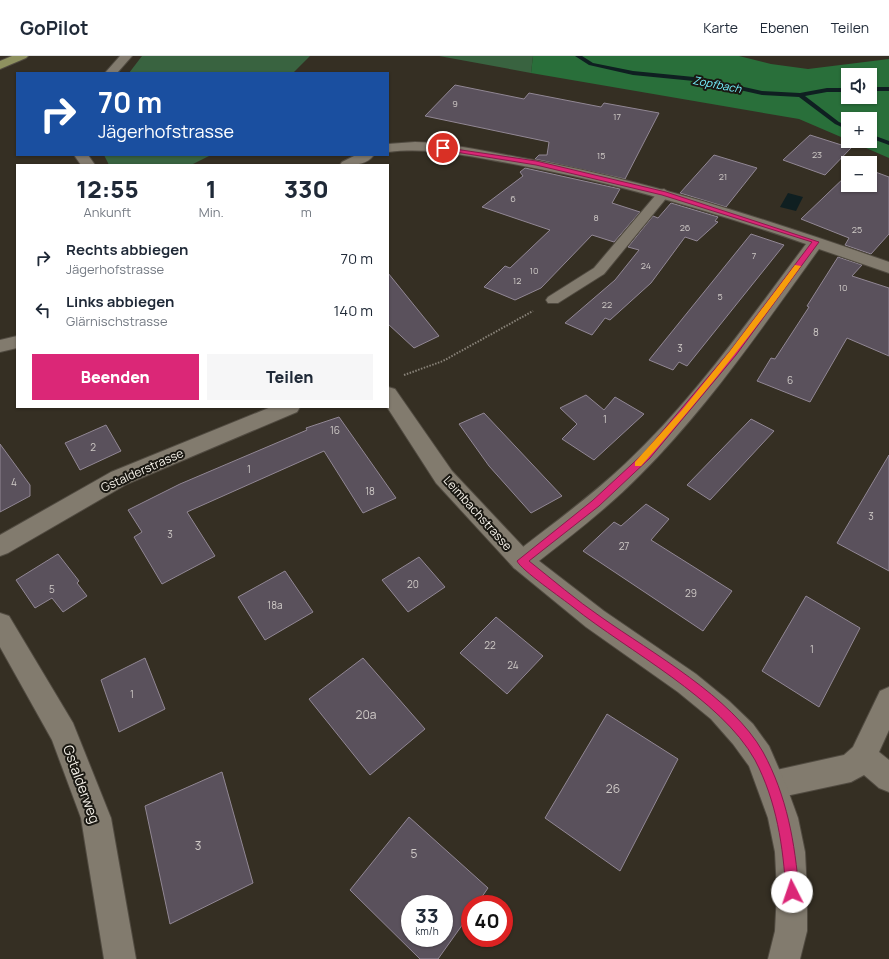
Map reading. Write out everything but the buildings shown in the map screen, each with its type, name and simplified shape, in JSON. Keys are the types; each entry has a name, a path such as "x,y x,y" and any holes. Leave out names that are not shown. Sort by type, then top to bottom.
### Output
{"main road":[{"path":"0,65 22,56"}],"street":[{"path":"112,72 126,56"},
{"path":"389,148 407,145 427,146 528,162 664,193 816,242 889,268"},
{"path":"350,164 365,156"},
{"path":"522,561 596,503 647,455 733,353 816,242"},
{"path":"0,346 16,342"},
{"name":"Leimbachstrasse","path":"393,386 444,477 522,561 595,619 687,683 720,710 743,734 755,750 772,785 783,818 790,852 792,892 791,931 784,959"},
{"name":"Gstalderstrasse","path":"0,546 119,478 288,408"},
{"name":"Gstalderweg","path":"0,624 64,733 96,818 106,868 120,959"},
{"path":"772,785 851,768 863,757 889,700"},
{"path":"863,757 889,778"}],"lane":[{"path":"553,300 599,271 664,193"}],"path":[{"path":"393,386 443,361 553,300"}],"green space":[{"path":"142,56 310,56 294,72 130,72"},
{"path":"439,56 533,56 531,73"},
{"path":"533,56 739,56 771,64 808,69 889,59 889,158 866,148 877,148 877,112 841,112 841,137 799,119 531,73"},
{"path":"104,156 209,156 193,164 108,164"}],"shaded area":[{"path":"788,193 803,197 796,211 780,207"}],"waterway":[{"name":"Zopfbach","path":"578,56 591,64 633,73 704,80 762,93 800,95"},
{"path":"877,89 889,89"},
{"path":"800,95 827,90 841,90"},
{"name":"Zopfbach","path":"800,95 841,125"},
{"name":"Zopfbach","path":"877,139 889,143"}],"slow traffic":[{"path":"638,464 685,412 733,353 797,266"}],"route":[{"path":"443,148 536,163 664,193 816,242 733,353 685,412 647,455 596,503 522,561 595,619 687,683 720,710 743,734 758,756 772,785 783,818 790,852 792,892"}]}
